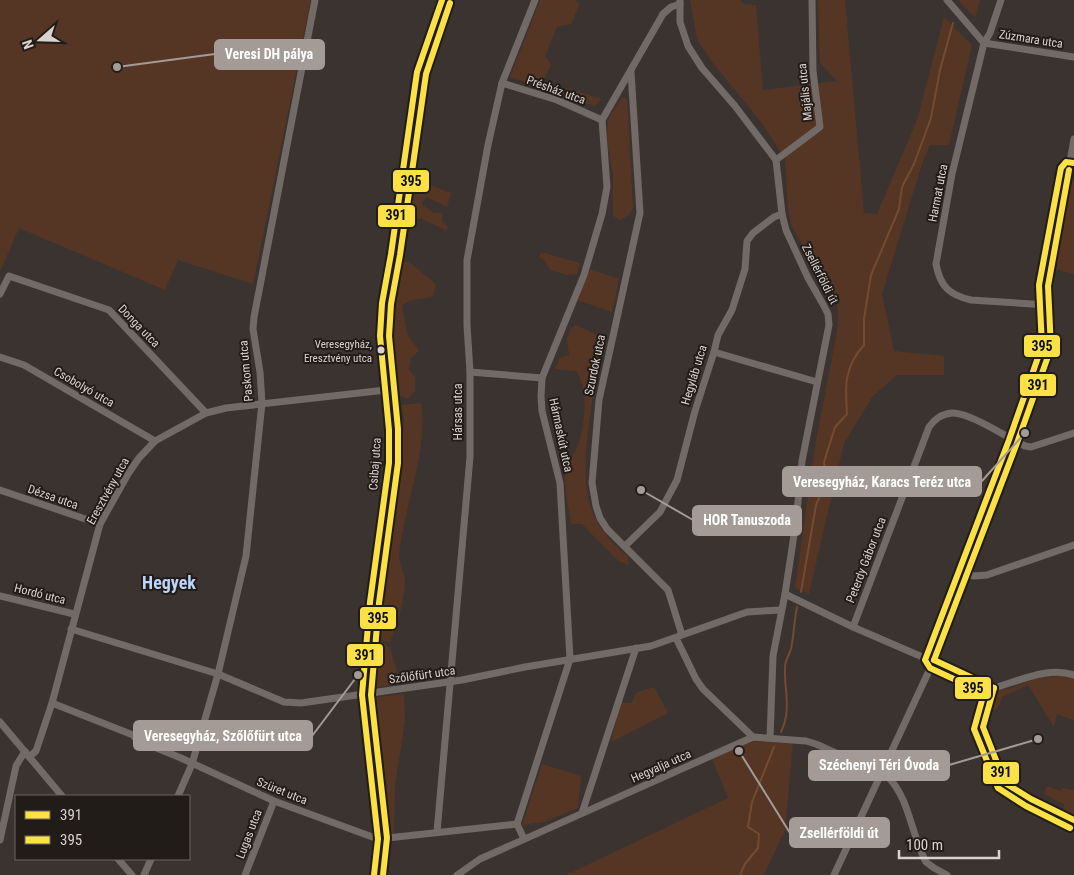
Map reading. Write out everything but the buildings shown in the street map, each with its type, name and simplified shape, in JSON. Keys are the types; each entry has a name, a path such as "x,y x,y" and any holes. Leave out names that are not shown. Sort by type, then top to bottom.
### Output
{"street":[{"name":"Paskom utca","path":"178,795 192,764 218,674 246,556 262,403 260,372 253,329 254,317 315,0"},
{"name":"Csibaj utca","path":"374,875 378,839 362,695 370,602 389,463 389,430 380,336 382,303 391,254 417,72 442,0"},
{"name":"Hársas utca","path":"437,832 470,457 467,260 488,145 502,83 535,0"},
{"name":"Majális utca","path":"776,160 820,127 813,71 812,0"},
{"path":"947,0 984,43"},
{"name":"Harmat utca","path":"1001,0 990,33 984,43 952,174 936,264 945,287 959,297 971,300 1049,305"},
{"path":"602,120 663,14 680,2 680,22 688,46 702,68 736,106 776,160"},
{"name":"Zúzmara utca","path":"984,43 1074,57"},
{"name":"Szurdok utca","path":"631,72 640,213 599,400 592,483 600,518 607,529 668,590 679,636 696,679 702,689 753,737"},
{"name":"Présház utca","path":"502,83 557,100 602,120"},
{"name":"Hármaskút utca","path":"518,824 570,659 560,483 542,411 542,378 584,274 602,214 607,187 602,120"},
{"path":"834,875 934,660 1018,443 1051,348 1048,286 1071,171 1074,139"},
{"name":"Zsellérföldi út","path":"770,738 773,656 796,522 802,461 829,325 828,314 786,230 782,214 776,160"},
{"name":"Hegyláb utca","path":"625,546 660,512 677,480 718,336 732,310 743,276 747,241 753,233 774,217 782,214"},
{"name":"Donga utca","path":"0,294 9,276 109,310 206,413"},
{"path":"714,352 817,382"},
{"name":"Csobolyó utca","path":"0,357 24,365 155,441"},
{"path":"470,372 542,378"},
{"name":"Eresztvény utca","path":"27,754 36,751 52,703 74,614 100,524 128,474 139,458 155,441 181,425 206,413 226,408 386,390"},
{"name":"Peterdy Gábor utca","path":"853,627 929,427 935,419 954,413 965,416 1018,443"},
{"path":"1018,443 1031,447 1038,446 1074,433"},
{"name":"Dézsa utca","path":"0,490 100,524"},
{"path":"966,574 974,576 987,575 1074,545"},
{"path":"785,594 853,627 934,660 994,688 1040,674 1066,672 1074,675"},
{"name":"Hordó utca","path":"0,596 74,614"},
{"name":"Szőlőfürt utca","path":"71,629 218,674 284,702 301,703 450,682 651,646 747,612 781,610"},
{"path":"582,813 636,648"},
{"path":"994,688 983,727 1005,783 1074,820"},
{"name":"Szüret utca","path":"52,703 134,735 136,740 274,801 378,839 518,824"},
{"path":"0,722 61,795"},
{"name":"Hegyalja utca","path":"457,875 480,859 753,737 806,741 882,773"},
{"path":"0,840 16,766 27,754"},
{"path":"882,773 894,782 900,793 926,862 947,875"},
{"name":"Lugas utca","path":"245,875 274,801"},
{"path":"518,824 524,839"},
{"path":"119,860 132,875"},
{"path":"144,875 151,860"}],"shaded area":[{"path":"0,0 311,0 253,284 178,260 165,290 19,228 0,272"},
{"path":"540,0 574,0 580,3 571,24 557,27 545,56 551,65 541,87 510,77"},
{"path":"690,0 740,0 744,4 756,5 763,90 837,81 820,63 818,0 845,0 864,213 877,214 917,120 944,17 972,45 949,145 930,145 922,164 882,294 894,351 944,356 944,375 897,375 873,396 844,443 809,594 795,588 816,441 838,326 838,308 791,225 785,159 762,123 712,62 697,39"},
{"path":"958,0 980,0 975,18"},
{"path":"567,88 601,99 595,106 560,95"},
{"path":"622,97 627,99 633,208 629,215 620,220 613,216 613,176 607,142 608,119"},
{"path":"412,178 451,193 447,207 426,197 421,204 434,213 442,213 442,222 448,226 447,231 422,219 404,217"},
{"path":"1071,180 1074,181 1074,274 1055,269"},
{"path":"541,252 580,263 577,274 567,275 550,270 544,260 539,258"},
{"path":"396,262 409,262 436,284 433,297 412,300 402,305 407,334 419,351 411,358 409,370 415,377 415,391 408,399 396,394 391,378 387,345 387,328"},
{"path":"590,269 619,279 612,312 577,300"},
{"path":"576,325 604,338 592,400 586,447 587,490 591,508 597,522 611,541 628,556 629,565 618,561 582,524 571,524 565,478 581,434 585,406 584,396 583,387 576,371 555,369 560,358 569,355 567,339 571,328"},
{"path":"421,403 423,421 422,440 401,538 399,556 405,579 403,597 398,620 390,642 381,640 390,648 397,671 391,680 394,685 371,688 379,646 373,635 380,626 374,612 382,566 389,563 381,542 383,518 393,481 395,449 402,442 404,420 402,405"},
{"path":"1066,675 1074,678 1074,720 1057,714 1054,727 1028,685 1003,696 997,709 991,710 999,689 1009,689 1038,678"},
{"path":"654,687 668,713 611,742 620,703 631,703 637,692"},
{"path":"404,694 405,721 395,785 394,835 387,837 381,835 372,751 369,698"},
{"path":"770,738 793,742 785,830 764,875 566,875 728,798 712,759 752,741"},
{"path":"542,764 581,776 578,808 544,822 522,825"},
{"path":"1046,786 1061,791 1062,788 1074,790 1074,815 1063,809 1064,804 1044,794"}],"waterway":[{"path":"801,592 816,505 826,482 824,462 835,427 847,414 846,386 849,369 857,353 864,345 864,319 871,275 899,209 902,187 914,164 931,118 940,70 953,23"},
{"path":"781,732 787,708 785,665 791,649 797,607"},
{"path":"740,875 745,864 758,848 759,834 748,827 752,802 774,747"}],"transit line":[{"name":"391","path":"374,875 378,839 362,695 370,602 389,463 389,430 380,336 382,303 391,254 417,72 442,0"},
{"name":"395","path":"383,875 387,838 371,695 379,603 398,463 398,429 389,336 391,304 400,255 426,74 450,3"},
{"name":"395","path":"1070,828 1026,806 998,788 974,729 984,693 930,668 925,660 1009,440 1042,346 1039,285 1061,168 1066,162 1074,163"},
{"name":"391","path":"934,660 1017,443 1051,348 1048,286 1069,170"},
{"name":"391","path":"934,660 994,688"},
{"name":"391","path":"994,688 983,727 1005,783 1031,799 1074,820"}],"place":[{"name":"Veresi DH pálya","path":"117,67"},
{"name":"Veresegyház, Eresztvény utca","path":"381,350"},
{"name":"Veresegyház, Karacs Teréz utca","path":"1025,433"},
{"name":"HOR Tanuszoda","path":"641,490"},
{"name":"Veresegyház, Szőlőfürt utca","path":"358,675"},
{"name":"Széchenyi Téri Óvoda","path":"1038,739"},
{"name":"Zsellérföldi út","path":"739,751"}],"district":[{"name":"Hegyek","path":"169,583"}]}
